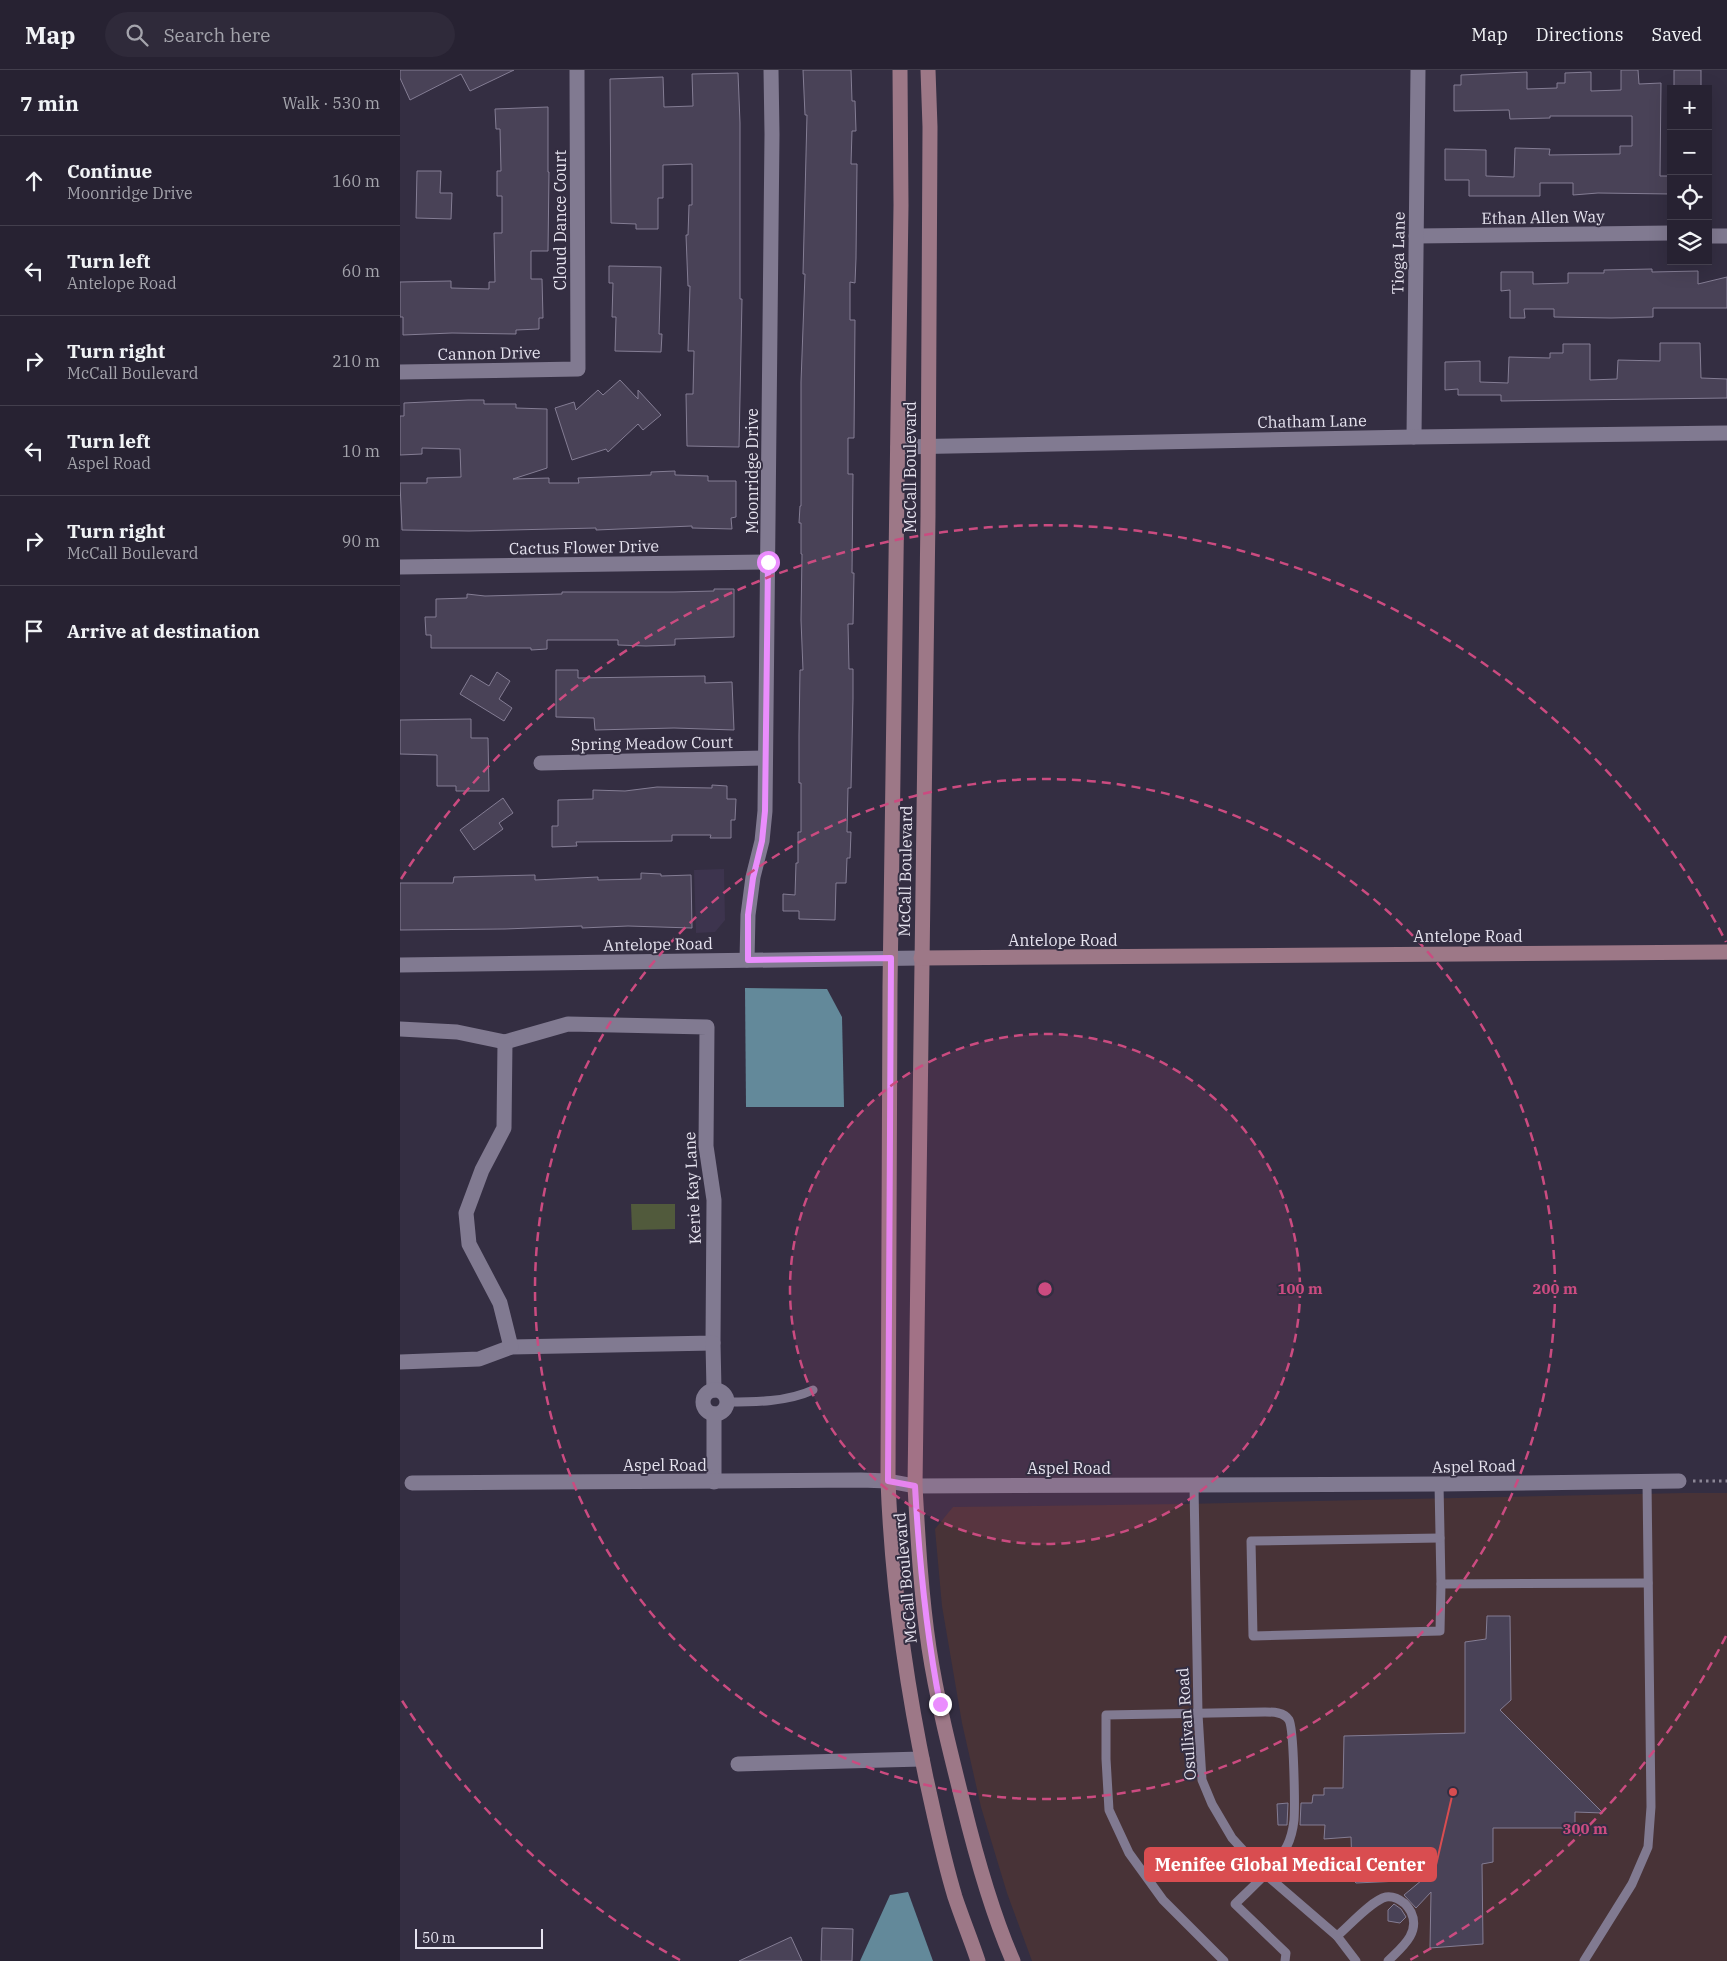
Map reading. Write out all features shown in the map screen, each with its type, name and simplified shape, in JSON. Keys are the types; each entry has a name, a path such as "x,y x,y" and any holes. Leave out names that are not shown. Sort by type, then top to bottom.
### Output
{"main road":[{"name":"McCall Boulevard","path":"900,70 901,205 891,958 888,1481 891,1548 905,1669 941,1846 955,1897 978,1961"},
{"name":"McCall Boulevard","path":"928,70 930,137 928,446 915,1486 917,1533 929,1647 945,1733 973,1844 992,1905 1013,1961"},
{"name":"Antelope Road","path":"921,958 1727,952"}],"street":[{"name":"Cloud Dance Court","path":"577,70 578,369"},
{"name":"Moonridge Drive","path":"748,960 748,915 753,878 762,841 765,811 772,134 771,70"},
{"name":"Tioga Lane","path":"1414,437 1418,70"},
{"name":"Ethan Allen Way","path":"1416,236 1667,233"},
{"path":"1712,236 1727,236"},
{"name":"Cannon Drive","path":"400,372 578,369"},
{"name":"Chatham Lane","path":"898,447 1414,437 1727,434"},
{"name":"Cactus Flower Drive","path":"400,567 768,562"},
{"name":"Spring Meadow Court","path":"541,763 765,758"},
{"name":"Antelope Road","path":"400,965 921,958"},
{"name":"Kerie Kay Lane","path":"400,1029 457,1032 505,1042 568,1024 707,1027 706,1146 714,1200 713,1343"},
{"path":"505,1042 504,1128 482,1170 466,1213 468,1244 500,1303 511,1348"},
{"path":"400,1362 479,1358 511,1348 713,1343 714,1390"},
{"path":"714,1390 724,1394 727,1402 723,1411 714,1414 706,1410 704,1402 706,1395 714,1390"},
{"path":"714,1414 714,1482"},
{"name":"Aspel Road","path":"412,1483 888,1481 915,1486 1194,1486 1679,1481"},
{"path":"738,1764 922,1759"}],"lane":[{"path":"727,1402 771,1400 801,1395 813,1390"},
{"path":"1584,1961 1632,1884 1648,1847 1651,1807 1647,1482"},
{"path":"1439,1484 1441,1584 1440,1631 1253,1636 1251,1541 1440,1538"},
{"name":"Osullivan Road","path":"1194,1486 1198,1714 1202,1780 1212,1804 1232,1838 1265,1874 1337,1936 1356,1961"},
{"path":"1441,1584 1648,1583"},
{"path":"1224,1961 1164,1900 1129,1853 1109,1810 1106,1715 1265,1712 1280,1713 1289,1719 1292,1731 1294,1782 1292,1835 1286,1848 1265,1874 1235,1904 1286,1953 1285,1961"},
{"path":"1337,1936 1375,1903 1386,1898 1396,1898 1406,1904 1414,1919 1414,1926 1408,1940 1388,1961"}],"path":[{"path":"1679,1481 1727,1481"}],"shaded area":[{"path":"724,869 725,920 715,932 696,933 694,870"},
{"path":"1727,1493 1727,1961 1032,1961 1007,1893 981,1807 962,1723 942,1606 935,1529 953,1507"}],"green space":[{"path":"631,1204 675,1204 675,1229 632,1230"}],"water":[{"path":"745,988 827,989 842,1017 844,1107 746,1107"},
{"path":"908,1892 933,1961 860,1961 890,1895"}],"building":[{"path":"400,70 514,70 470,91 461,74 410,100 400,78"},
{"path":"803,70 851,70 852,101 855,101 856,131 852,131 851,164 857,164 856,258 855,283 850,282 850,320 855,320 854,438 848,438 848,474 853,474 852,573 854,573 853,624 848,624 849,669 853,669 851,788 848,788 847,832 851,832 850,858 847,858 846,883 836,883 835,920 799,919 799,911 783,911 783,894 795,895 798,832 801,832 799,735 800,670 803,670 801,620 802,554 801,523 799,523 801,506 801,382 805,274 803,274 807,115 805,115"},
{"path":"1621,70 1638,70 1639,84 1661,83 1660,176 1667,176 1667,194 1598,193 1573,195 1573,183 1540,183 1540,196 1469,196 1469,180 1445,180 1445,149 1486,150 1486,176 1514,177 1515,148 1550,149 1549,155 1620,154 1620,146 1632,146 1632,116 1550,116 1550,118 1510,119 1509,110 1454,111 1454,85 1461,85 1461,75 1527,72 1527,89 1557,88 1557,83 1565,83 1565,73 1591,72 1591,91 1621,90"},
{"path":"1674,70 1701,70 1701,85 1674,85"},
{"path":"738,73 740,123 740,299 742,299 739,447 687,446 686,394 693,394 694,351 688,351 690,286 688,286 686,235 688,235 689,205 692,205 692,164 663,165 663,198 658,198 658,229 636,229 636,224 611,223 610,79 663,77 664,107 693,106 692,74"},
{"path":"548,107 548,251 531,251 531,279 542,279 543,318 539,318 539,329 516,330 516,334 452,333 403,335 403,317 400,317 400,282 451,281 451,288 489,289 489,282 495,282 494,233 502,233 502,196 497,196 497,171 501,171 500,129 496,129 495,109"},
{"path":"417,171 441,171 440,193 452,193 451,219 416,218"},
{"path":"609,266 661,267 659,334 662,334 661,352 615,351 616,317 612,317 613,283 609,283"},
{"path":"1652,269 1652,272 1698,271 1698,284 1727,277 1727,308 1653,308 1653,317 1611,318 1554,317 1554,309 1524,309 1525,318 1510,318 1510,290 1501,291 1501,272 1533,272 1533,284 1568,283 1568,273 1604,273 1604,270"},
{"path":"1660,343 1700,343 1701,378 1727,379 1727,398 1501,401 1501,395 1458,395 1458,389 1445,390 1445,362 1480,361 1480,382 1508,383 1509,357 1550,358 1550,353 1563,353 1563,344 1590,344 1590,380 1617,379 1618,360 1660,361"},
{"path":"620,380 638,399 638,390 661,415 643,430 638,424 608,452 606,449 572,460 555,408 574,402 576,410 598,390 603,395"},
{"path":"484,400 484,404 516,404 516,408 547,409 547,468 513,479 549,478 549,483 579,483 578,478 651,475 651,472 675,471 675,475 708,476 708,481 736,481 736,517 731,518 732,529 692,528 692,526 596,530 596,528 469,531 402,530 400,483 427,483 427,478 461,477 460,449 422,448 422,454 400,455 400,416 404,416 404,403"},
{"path":"714,589 734,589 734,637 675,639 675,645 646,646 618,645 618,640 547,640 547,649 531,650 531,648 431,648 431,635 426,635 425,617 436,617 436,599 467,598 467,594 485,596 562,594 562,592 714,591"},
{"path":"556,670 578,670 578,678 705,676 705,683 732,682 734,730 674,728 595,730 594,718 556,717"},
{"path":"497,672 510,681 499,699 512,708 504,721 460,694 471,675 489,686"},
{"path":"471,719 471,738 488,738 489,791 456,791 456,786 437,786 437,755 400,754 400,720"},
{"path":"712,785 727,786 727,799 736,799 735,820 731,820 731,838 710,838 711,835 672,835 672,841 576,842 577,846 552,847 552,826 558,826 558,800 593,799 593,790 625,791 657,787 712,788"},
{"path":"503,798 513,813 499,823 503,829 474,850 460,830"},
{"path":"641,873 661,874 661,876 691,875 692,928 628,926 582,928 582,926 400,930 400,883 453,883 454,877 535,875 535,880 598,877 598,880 641,879"},
{"path":"1487,1616 1510,1616 1511,1700 1500,1710 1603,1813 1575,1812 1575,1828 1493,1828 1493,1862 1482,1864 1483,1944 1430,1948 1431,1892 1416,1908 1404,1895 1422,1880 1356,1883 1343,1868 1352,1868 1351,1837 1324,1839 1325,1825 1300,1825 1301,1803 1312,1803 1313,1795 1324,1795 1324,1788 1343,1788 1344,1736 1465,1733 1465,1642 1486,1639"},
{"path":"1288,1803 1287,1825 1278,1825 1277,1804"},
{"path":"1394,1904 1401,1909 1406,1917 1400,1923 1388,1921 1388,1910"},
{"path":"822,1928 853,1929 852,1961 821,1961"},
{"path":"791,1937 802,1961 739,1961"}],"place":[{"name":"Menifee Global Medical Center","path":"1453,1792"}],"route":[{"path":"768,562 765,811 762,841 753,878 748,915 748,960 891,958 888,1481 915,1486 917,1533 929,1647 940,1704"}]}
